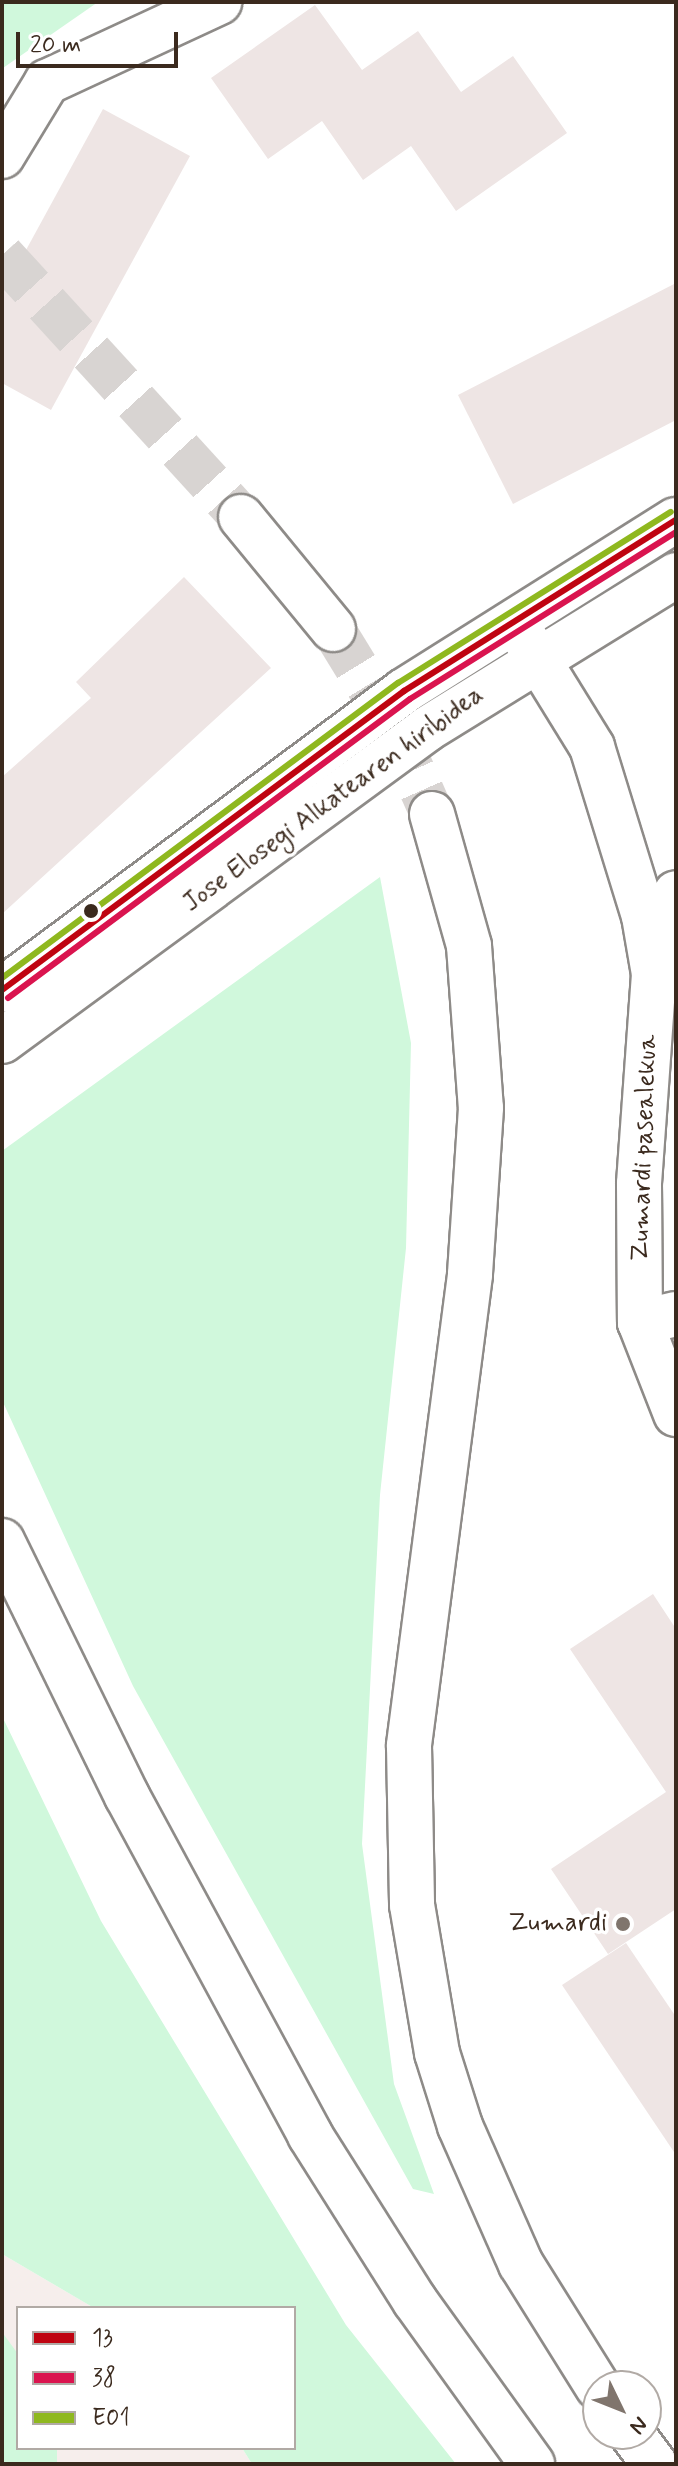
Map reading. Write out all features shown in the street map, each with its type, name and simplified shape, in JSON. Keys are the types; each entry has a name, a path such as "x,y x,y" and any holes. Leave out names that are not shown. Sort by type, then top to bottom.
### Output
{"main road":[{"path":"2,156 47,82 219,2"},
{"path":"241,517 333,629"},
{"name":"Jose Elosegi Alkatearen hiribidea","path":"2,990 513,618 676,520"},
{"name":"Jose Elosegi Alkatearen hiribidea","path":"2,1041 427,729 537,657 676,575"},
{"name":"Zumardi pasealekua","path":"513,618 592,747 613,802 654,974"},
{"path":"432,814 469,946 481,1108 470,1275 409,1746 412,1905 434,2039 460,2126 521,2264 587,2370"},
{"name":"Zumardi pasealekua","path":"676,893 654,974 639,1184 658,1318 676,1414"},
{"path":"2,1541 127,1796 310,2135 415,2301 532,2464"}],"shaded area":[{"path":"2,2254 91,2306 16,2306 16,2450 243,2450 252,2464 2,2464"}],"green space":[{"path":"2,2 98,2 3,68"},
{"path":"380,877 411,1043 406,1248 380,1495 362,1844 394,2084 434,2194 413,2189 133,1686 2,1400 2,1151"},
{"path":"2,1716 101,1921 346,2325 456,2464 252,2464 243,2450 296,2450 296,2306 91,2306 2,2254"},
{"path":"2,2332 16,2351 16,2450 57,2450 57,2464 2,2464"}],"building":[{"path":"315,5 362,70 418,31 461,92 513,56 567,133 456,211 411,146 363,180 322,121 268,159 211,78"},
{"path":"103,109 190,156 51,410 2,383 2,294"},
{"path":"676,283 676,420 513,504 458,395"},
{"path":"184,577 271,668 2,914 2,777 91,698 76,682"},
{"path":"653,1594 676,1629 676,1909 608,1954 551,1869 666,1792 570,1649"},
{"path":"626,1943 676,2017 676,2155 562,1985"}],"tunnel":[{"path":"2,255 241,517"},
{"path":"333,629 395,730 432,814"}],"transit line":[{"name":"E01","path":"2,978 398,683 671,512"},
{"name":"13","path":"2,990 404,691 676,520"},
{"name":"38","path":"8,998 410,699 676,532"}],"place":[{"name":"Zumardi","path":"623,1924"}]}
